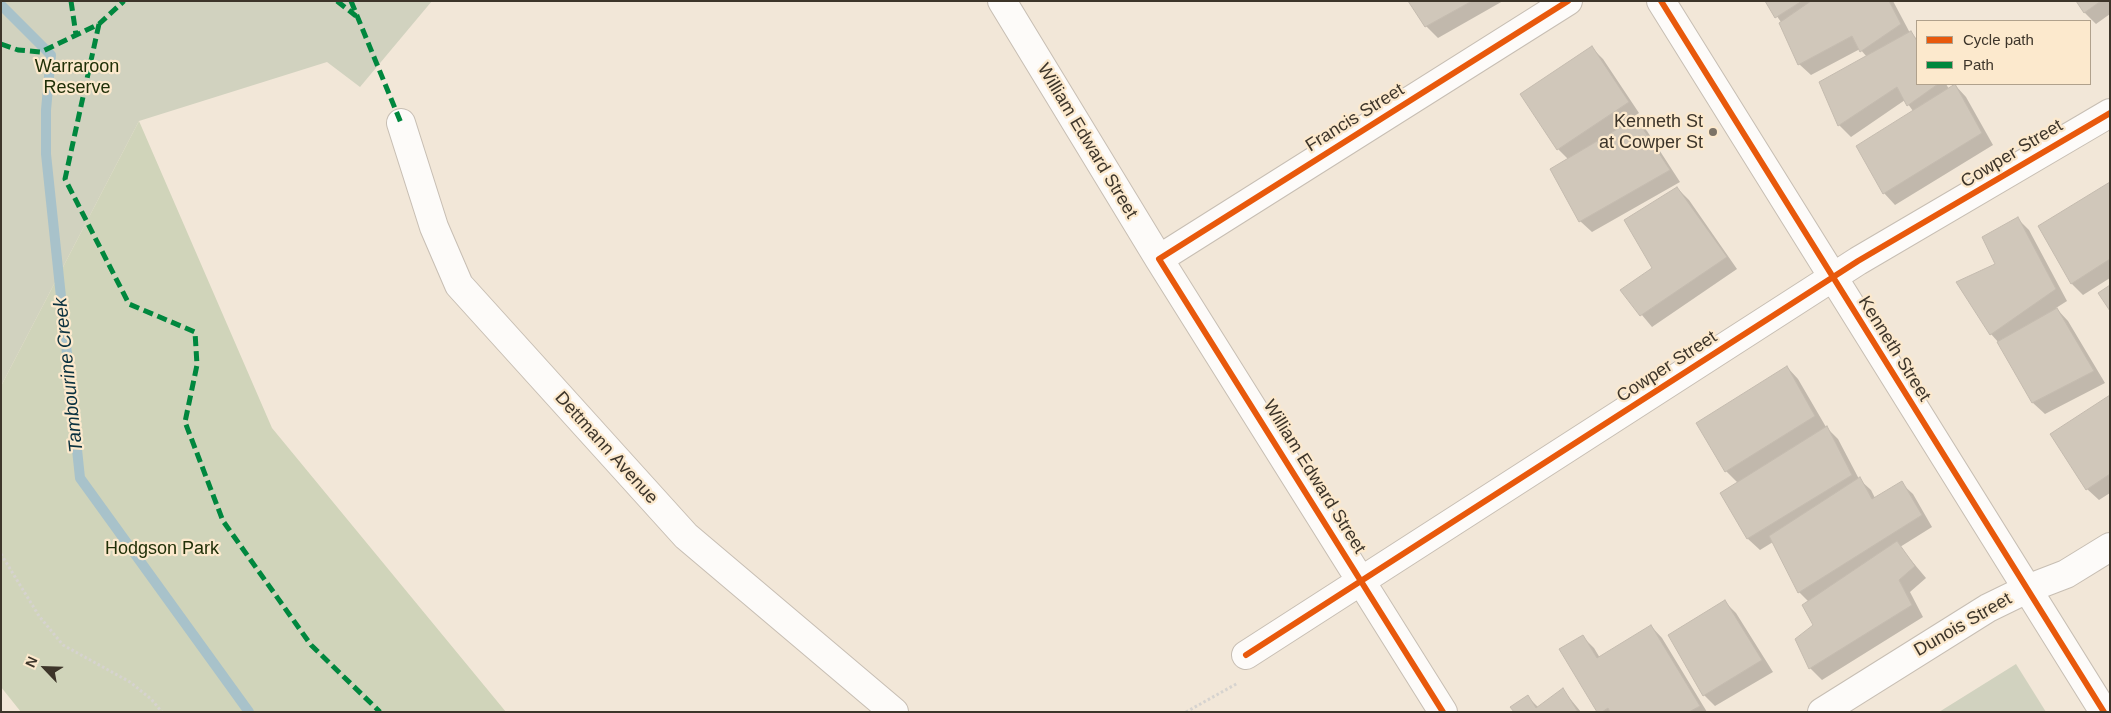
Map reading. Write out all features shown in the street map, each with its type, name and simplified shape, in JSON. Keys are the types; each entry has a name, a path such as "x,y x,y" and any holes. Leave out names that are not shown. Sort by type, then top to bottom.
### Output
{"street":[{"name":"William Edward Street","path":"1002,1 1159,259 1443,712"},
{"name":"Francis Street","path":"1159,259 1568,1"},
{"name":"Kenneth Street","path":"1661,1 2104,712"},
{"name":"Cowper Street","path":"1246,666 1361,580 1832,278 2110,113"},
{"name":"Dettmann Avenue","path":"401,123 434,227 459,286 686,536 894,712"},
{"name":"Dunois Street","path":"1822,712 1988,608 2027,588 2066,574 2110,547"}],"path":[{"path":"1,554 39,616 64,645 130,682 162,712"},
{"path":"1186,712 1246,666"}],"green space":[{"name":"Warraroon Reserve","path":"1,1 432,1 360,87 327,62 139,121 1,386"},
{"name":"Hodgson Park","path":"139,121 272,428 506,712 21,712 1,687 1,386"},
{"path":"2016,664 2046,712 1939,712"}],"building":[{"path":"1408,1 1472,1 1425,27"},
{"path":"1765,1 1802,1 1775,18"},
{"path":"1811,1 1889,1 1901,24 1860,52 1852,36 1798,65 1779,23"},
{"path":"2076,1 2101,1 2084,13"},
{"path":"1911,31 1916,39 1916,85 1937,85 1907,106 1897,87 1838,126 1819,82"},
{"path":"1592,46 1629,102 1557,150 1520,94"},
{"path":"1953,85 1956,85 1982,133 1883,194 1856,146"},
{"path":"1636,118 1670,170 1579,222 1550,169"},
{"path":"2110,182 2110,259 2071,284 2038,226"},
{"path":"1677,187 1727,257 1640,316 1620,290 1652,268 1624,220"},
{"path":"2018,217 2056,289 1990,335 1956,282 1995,264 1982,237"},
{"path":"2110,285 2110,311 2098,293"},
{"path":"2057,308 2094,371 2032,403 1997,342"},
{"path":"1787,366 1815,416 1725,472 1696,423"},
{"path":"2110,395 2110,474 2086,490 2050,434"},
{"path":"1827,426 1852,475 1747,539 1720,493"},
{"path":"1860,477 1872,499 1902,481 1922,515 1798,593 1769,536"},
{"path":"1897,541 1915,566 1899,580 1912,605 1809,669 1795,639 1813,625 1802,605"},
{"path":"1725,600 1762,660 1703,696 1668,635"},
{"path":"1651,625 1700,706 1689,712 1610,712 1608,708 1602,712 1597,712 1559,649 1583,635 1597,658"},
{"path":"1563,688 1578,712 1514,712 1510,707 1528,695 1536,708"}],"waterway":[{"name":"Tambourine Creek","path":"1,5 51,55 46,110 46,154 80,478 249,712"}],"marked path":[{"path":"71,1 76,35"},
{"path":"1,44 18,50 41,52 99,24 124,1"},
{"path":"337,1 356,16"},
{"path":"351,1 401,123"},
{"path":"99,24 65,179 129,304 195,332 197,365 185,422 223,521 311,645 380,712"}],"cycle path":[{"path":"1443,712 1159,259 1568,1"},
{"path":"1661,1 2104,712"},
{"path":"1246,655 1858,261 2110,113"}],"place":[{"name":"Kenneth St at Cowper St","path":"1713,132"}]}
